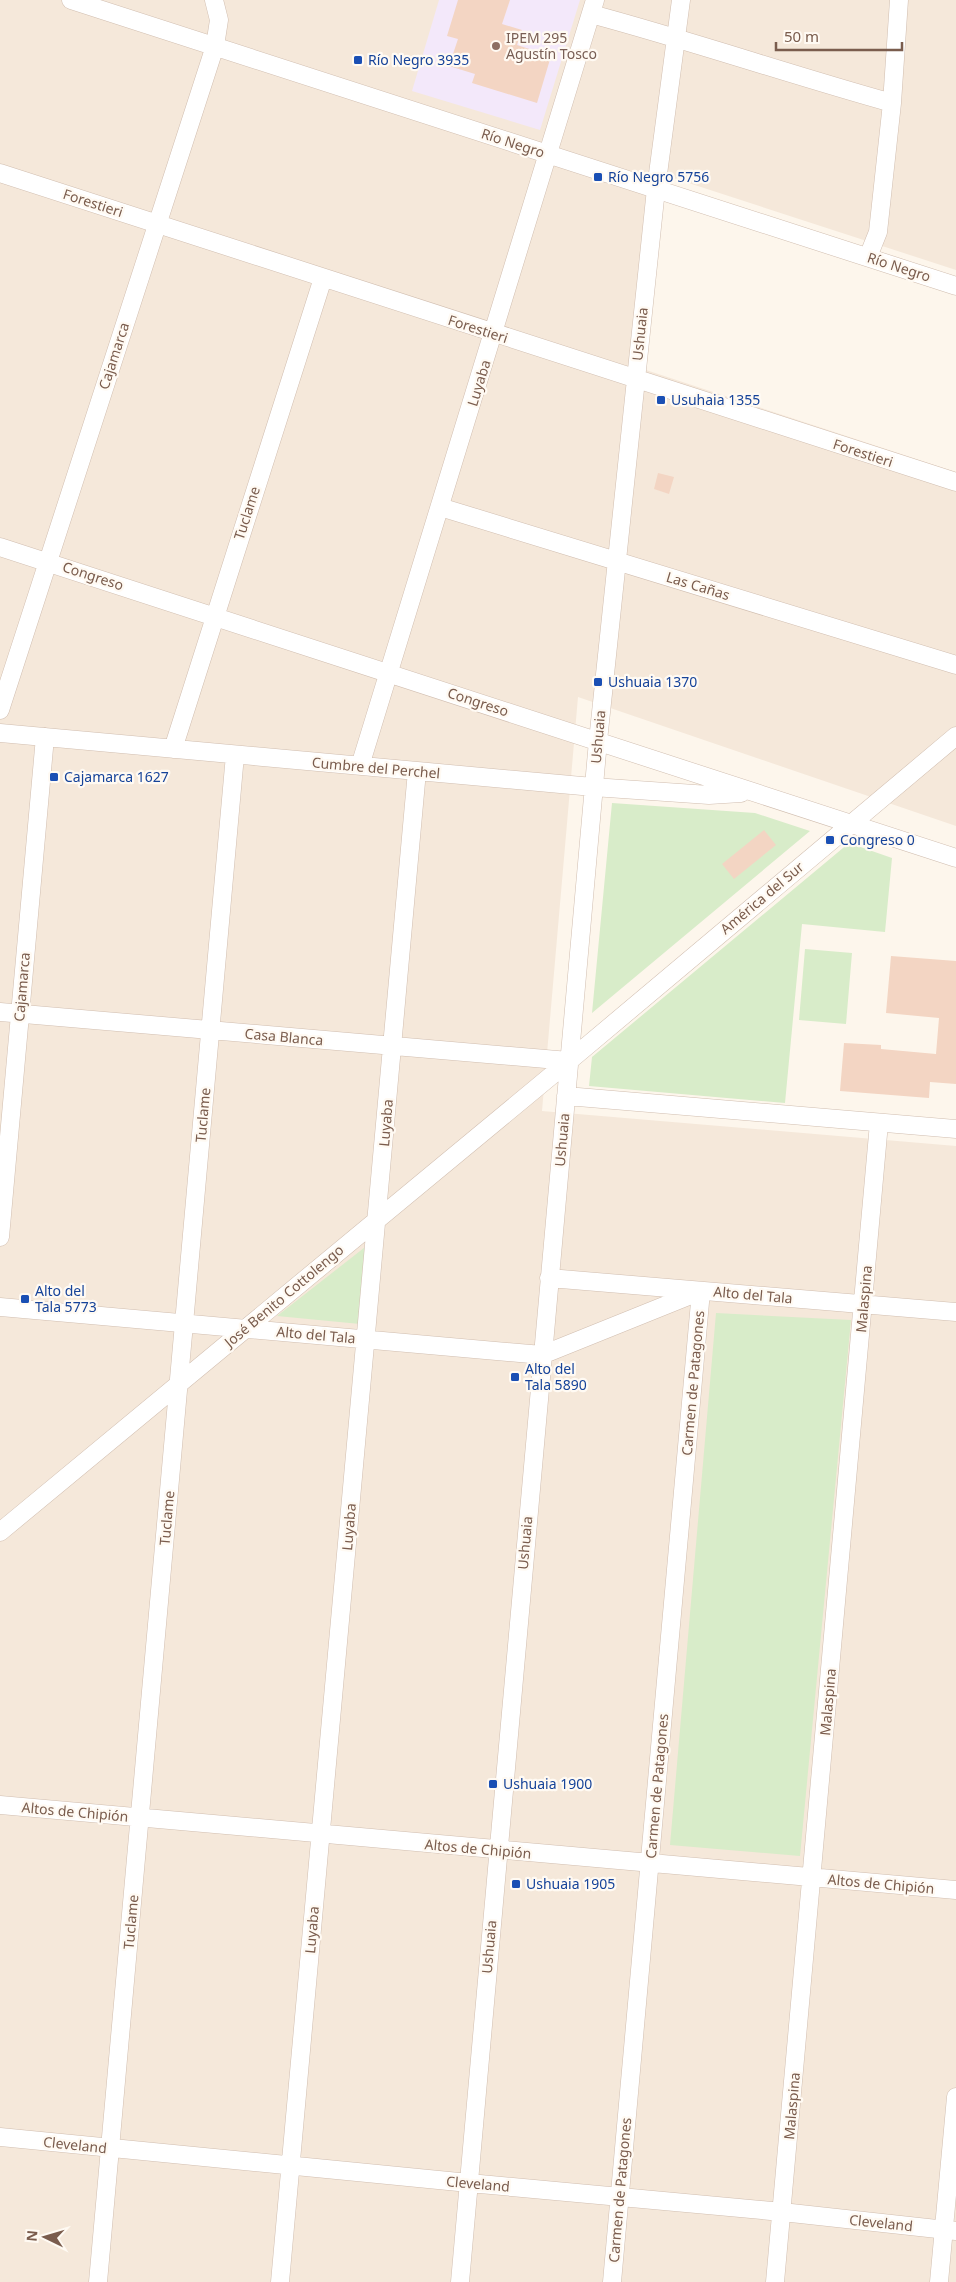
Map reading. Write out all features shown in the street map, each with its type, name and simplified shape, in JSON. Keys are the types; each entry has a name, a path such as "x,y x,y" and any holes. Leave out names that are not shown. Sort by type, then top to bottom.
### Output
{"street":[{"name":"Río Negro","path":"71,0 956,286"},
{"name":"Cajamarca","path":"0,710 215,46 219,20 214,0"},
{"name":"Ushuaia","path":"460,2282 497,1850 598,741 634,380 656,189 681,0"},
{"path":"868,257 878,232 892,102 900,0"},
{"path":"593,7 804,78 892,102"},
{"name":"Luyaba","path":"360,766 550,155 593,7"},
{"name":"Forestieri","path":"0,173 634,380 956,482"},
{"name":"Tuclame","path":"173,749 322,278"},
{"name":"Las Cañas","path":"440,507 956,665"},
{"name":"Congreso","path":"0,547 956,858"},
{"name":"Cumbre del Perchel","path":"0,733 594,787 709,794 752,792"},
{"name":"América del Sur","path":"569,1061 956,736"},
{"name":"Cajamarca","path":"0,1237 45,737"},
{"name":"Tuclame","path":"98,2282 235,755"},
{"name":"Luyaba","path":"280,2282 378,1219 417,771"},
{"name":"Casa Blanca","path":"0,1012 569,1061"},
{"name":"José Benito Cottolengo","path":"0,1532 569,1061"},
{"path":"566,1096 956,1129"},
{"name":"Malaspina","path":"775,2282 879,1122"},
{"name":"Alto del Tala","path":"549,1278 956,1312"},
{"path":"542,1355 702,1290"},
{"name":"Carmen de Patagones","path":"612,2282 702,1290"},
{"name":"Alto del Tala","path":"0,1307 542,1355"},
{"name":"Altos de Chipión","path":"0,1805 956,1890"},
{"path":"940,2282 950,2230 956,2096"},
{"name":"Cleveland","path":"0,2137 468,2184 782,2212 950,2230"}],"shaded area":[{"path":"0,0 956,0 956,270 667,176 659,207 646,370 956,472 956,826 578,697 542,1111 956,1146 956,2282 0,2282"},
{"name":"IPEM 295 Agustín Tosco","path":"439,0 580,0 540,130 412,91"}],"green space":[{"path":"612,803 755,813 810,831 592,1013"},
{"path":"849,843 892,858 885,932 802,924 785,1103 589,1086 592,1057"},
{"path":"805,949 852,953 846,1024 799,1020"},
{"path":"369,1244 360,1324 277,1316"},
{"path":"716,1313 851,1320 800,1856 670,1845"}],"building":[{"path":"458,0 510,0 502,24 522,30 517,45 551,56 537,103 472,83 475,74 449,66 458,39 447,36"},
{"path":"658,473 674,477 669,494 654,489"},
{"path":"764,830 776,845 734,879 722,864"},
{"path":"891,956 956,961 956,1084 930,1082 929,1098 840,1091 844,1043 881,1045 881,1049 936,1054 939,1018 886,1013"}],"place":[{"name":"IPEM 295 Agustín Tosco","path":"496,46"},
{"name":"Río Negro 3935","path":"358,60"},
{"name":"Río Negro 5756","path":"598,177"},
{"name":"Usuhaia 1355","path":"661,400"},
{"name":"Ushuaia 1370","path":"598,682"},
{"name":"Cajamarca 1627","path":"54,777"},
{"name":"Congreso 0","path":"830,840"},
{"name":"Alto del Tala 5773","path":"25,1299"},
{"name":"Alto del Tala 5890","path":"515,1377"},
{"name":"Ushuaia 1900","path":"493,1784"},
{"name":"Ushuaia 1905","path":"516,1884"}]}
